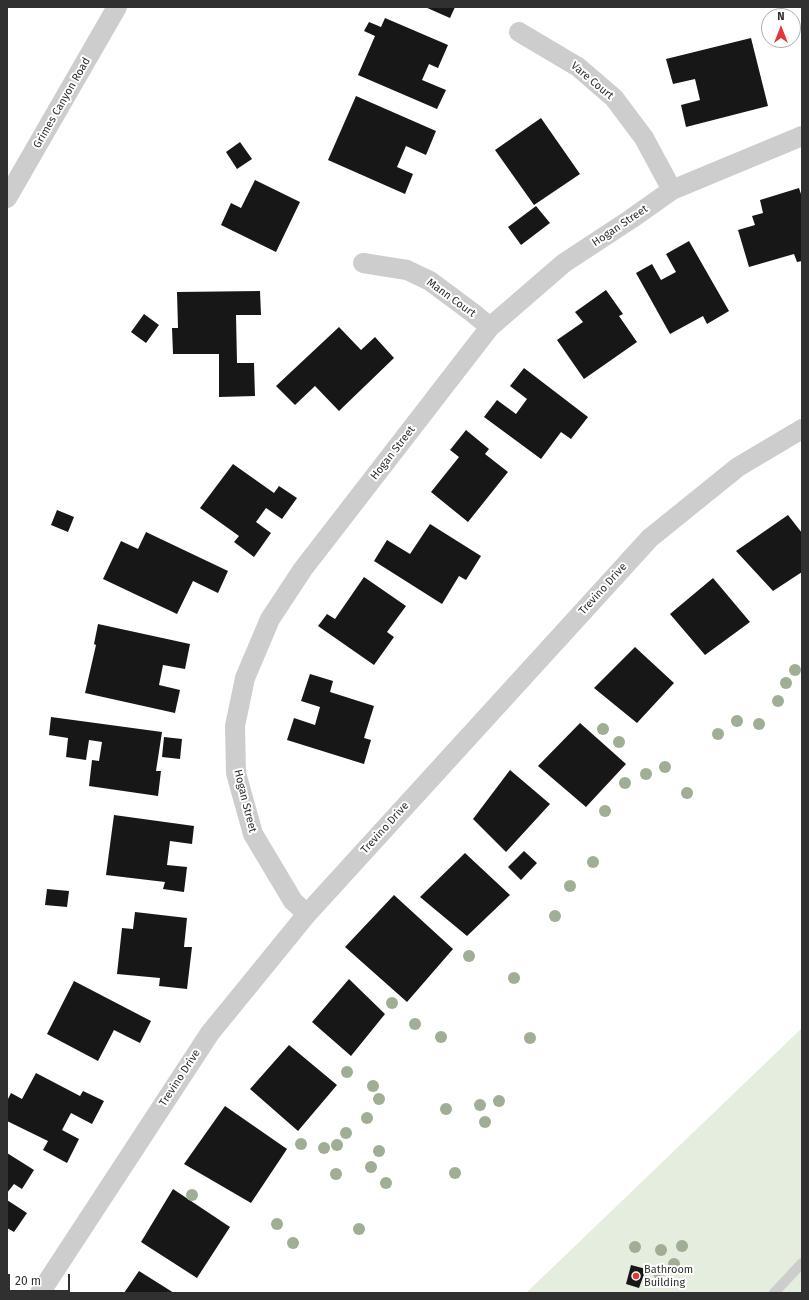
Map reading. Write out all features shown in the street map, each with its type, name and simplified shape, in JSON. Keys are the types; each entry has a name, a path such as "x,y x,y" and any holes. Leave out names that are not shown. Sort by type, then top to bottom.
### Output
{"street":[{"name":"Grimes Canyon Road","path":"7,198 118,7"},
{"name":"Vare Court","path":"519,32 578,67 614,98 644,138 672,190"},
{"name":"Hogan Street","path":"307,914 292,901 253,834 236,773 235,726 244,678 270,619 304,569 490,327 564,263 672,190 802,136"},
{"name":"Mann Court","path":"363,263 407,270 430,281 474,313 490,327"},
{"name":"Trevino Drive","path":"40,1293 210,1033 307,914 650,538 738,467 802,429"}],"lane":[{"path":"774,1293 802,1263"}],"green space":[{"path":"802,1028 802,1293 526,1293"}],"building":[{"path":"425,7 455,7 450,18"},
{"path":"385,18 448,45 438,68 429,64 422,80 446,90 437,109 358,75 375,36 364,31 369,22 381,27"},
{"path":"751,38 768,106 686,127 681,105 700,100 695,79 673,84 666,59"},
{"path":"356,96 436,131 426,155 406,146 397,167 413,174 405,194 328,160"},
{"path":"541,118 580,174 534,205 495,150"},
{"path":"240,142 252,159 237,169 226,152"},
{"path":"255,180 300,202 276,252 221,225 231,203 241,208"},
{"path":"799,188 802,197 802,261 797,262 794,254 749,267 738,230 755,225 752,216 763,213 760,200"},
{"path":"536,206 550,223 521,245 508,227"},
{"path":"689,241 729,311 707,324 703,316 670,334 636,273 652,264 661,280 676,272 666,254"},
{"path":"606,290 623,314 619,316 637,342 584,379 557,340 583,322 575,312"},
{"path":"260,291 261,315 236,315 237,363 254,363 255,396 219,397 219,354 173,354 172,328 178,328 177,292"},
{"path":"144,314 159,325 146,343 131,332"},
{"path":"339,327 361,350 375,337 394,358 339,411 315,386 295,405 276,386"},
{"path":"524,368 588,417 571,439 561,432 541,459 484,417 497,400 516,414 527,399 510,386"},
{"path":"466,430 489,449 485,454 508,472 468,522 431,492 459,457 450,450"},
{"path":"233,464 274,493 279,486 297,498 282,519 266,508 256,522 271,533 254,557 234,542 239,536 200,508"},
{"path":"57,510 74,517 68,532 51,525"},
{"path":"788,515 802,533 802,572 773,591 736,551"},
{"path":"430,524 481,556 466,580 459,576 442,604 374,561 387,540 410,554"},
{"path":"146,532 228,571 218,593 193,581 177,614 103,579 121,541 138,549"},
{"path":"364,577 406,606 387,632 394,637 374,665 318,626 327,614 335,619"},
{"path":"713,578 750,622 705,655 670,614"},
{"path":"98,624 190,644 185,669 163,665 159,685 180,690 175,713 85,693 96,645 94,644"},
{"path":"635,647 674,683 637,723 594,688"},
{"path":"310,674 333,681 330,692 374,706 364,738 371,740 364,764 287,740 294,718 315,725 320,707 301,701"},
{"path":"51,717 162,732 156,771 161,771 158,796 89,786 92,760 99,761 102,742 89,740 86,760 66,757 68,738 49,735"},
{"path":"580,723 626,764 586,807 538,766"},
{"path":"164,737 182,739 180,759 162,757"},
{"path":"510,770 550,804 506,852 473,819"},
{"path":"114,815 194,826 192,844 170,841 167,865 187,867 184,892 163,889 165,882 106,875"},
{"path":"524,851 537,863 521,880 508,867"},
{"path":"465,853 510,895 467,936 420,897"},
{"path":"47,889 69,891 67,907 45,905"},
{"path":"394,895 453,949 407,1002 345,947"},
{"path":"135,912 187,918 184,947 192,947 187,989 159,986 160,978 117,974 122,928 133,929"},
{"path":"349,979 385,1014 351,1056 312,1022"},
{"path":"74,981 151,1021 140,1043 114,1030 98,1061 47,1034"},
{"path":"289,1045 337,1085 298,1131 250,1089"},
{"path":"36,1073 80,1096 83,1091 104,1101 92,1124 71,1113 62,1130 79,1139 67,1163 43,1150 48,1141 7,1121 7,1101 11,1093 22,1099"},
{"path":"225,1106 287,1149 251,1203 184,1164"},
{"path":"7,1153 34,1170 22,1189 14,1184 7,1193"},
{"path":"173,1189 230,1227 197,1278 141,1242"},
{"path":"7,1200 27,1213 14,1232 7,1228"},
{"name":"Bathroom Building","path":"631,1265 646,1269 639,1288 626,1284"},
{"path":"139,1271 174,1293 124,1293"}],"place":[{"name":"Bathroom Building","path":"636,1276"}]}
